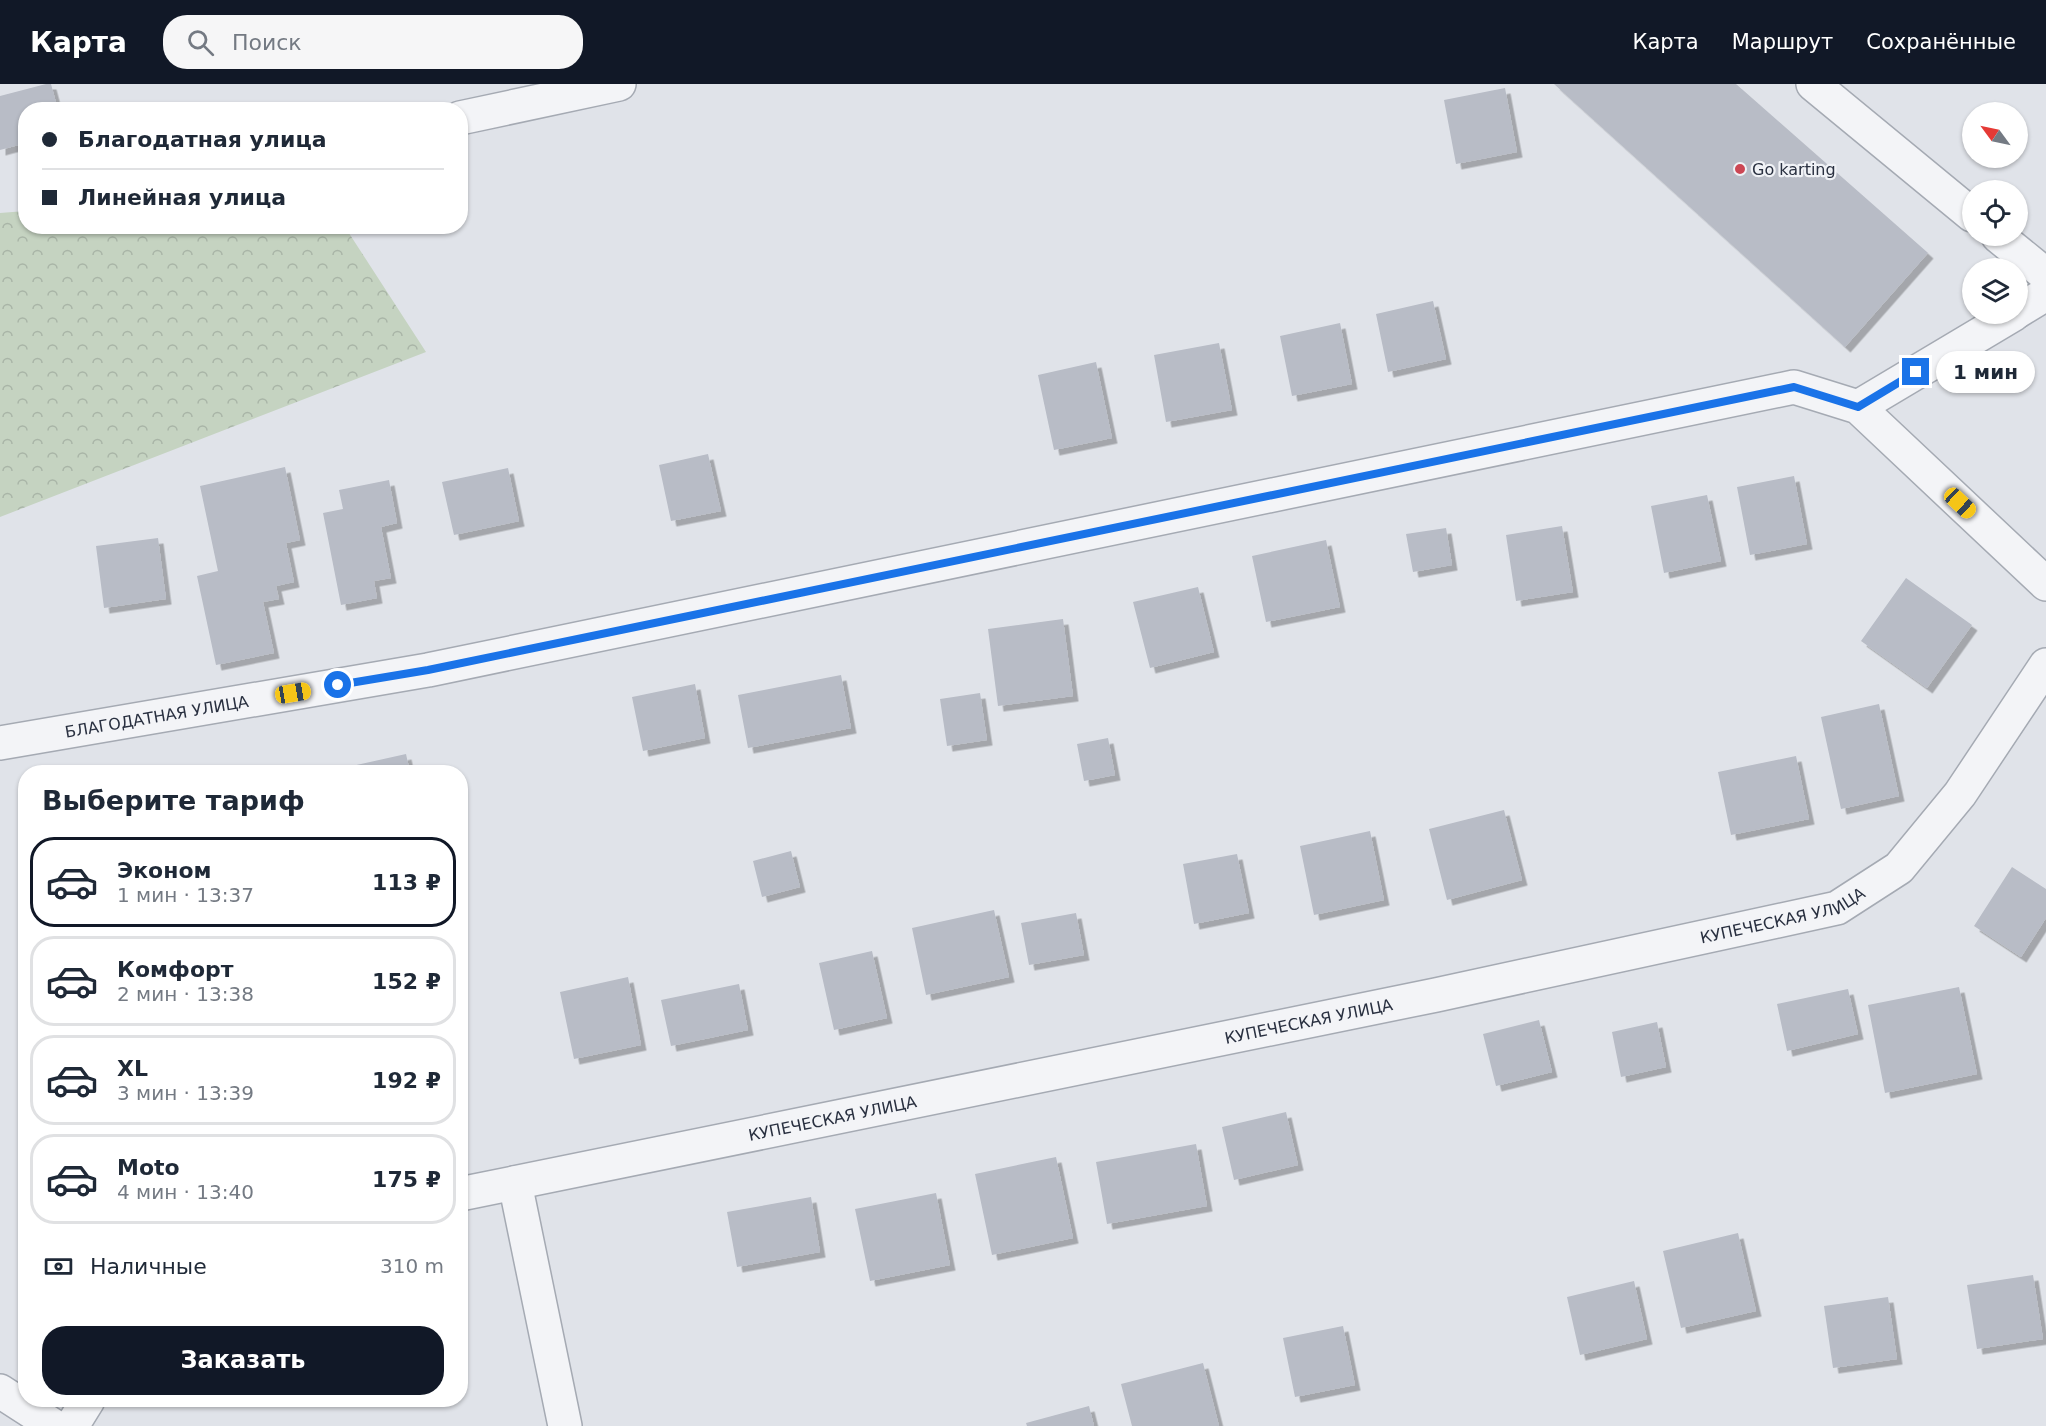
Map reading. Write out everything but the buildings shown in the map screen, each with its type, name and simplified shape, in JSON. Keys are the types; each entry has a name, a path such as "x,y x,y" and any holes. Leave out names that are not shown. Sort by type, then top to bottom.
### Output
{"street":[{"path":"468,116 619,84"},
{"path":"1813,84 1962,207"},
{"path":"2010,246 2046,275"},
{"path":"2028,305 2046,294"},
{"path":"1858,407 1996,324"},
{"name":"БЛАГОДАТНАЯ УЛИЦА","path":"0,743 428,670 1794,387 1858,407 2046,584"},
{"name":"КУПЕЧЕСКАЯ УЛИЦА","path":"468,1192 1436,995 1837,908 1899,868 1960,794 2046,665"},
{"path":"515,1183 565,1426"},
{"path":"0,1391 18,1403"},
{"path":"25,1407 54,1426"},
{"path":"72,1426 83,1407"}],"green space":[{"path":"18,212 18,234 350,234 426,352 0,517 0,213"}],"place":[{"name":"Go karting","path":"1740,169"}],"route":[{"path":"338,685 428,670 1794,387 1858,407 1916,372"}]}
